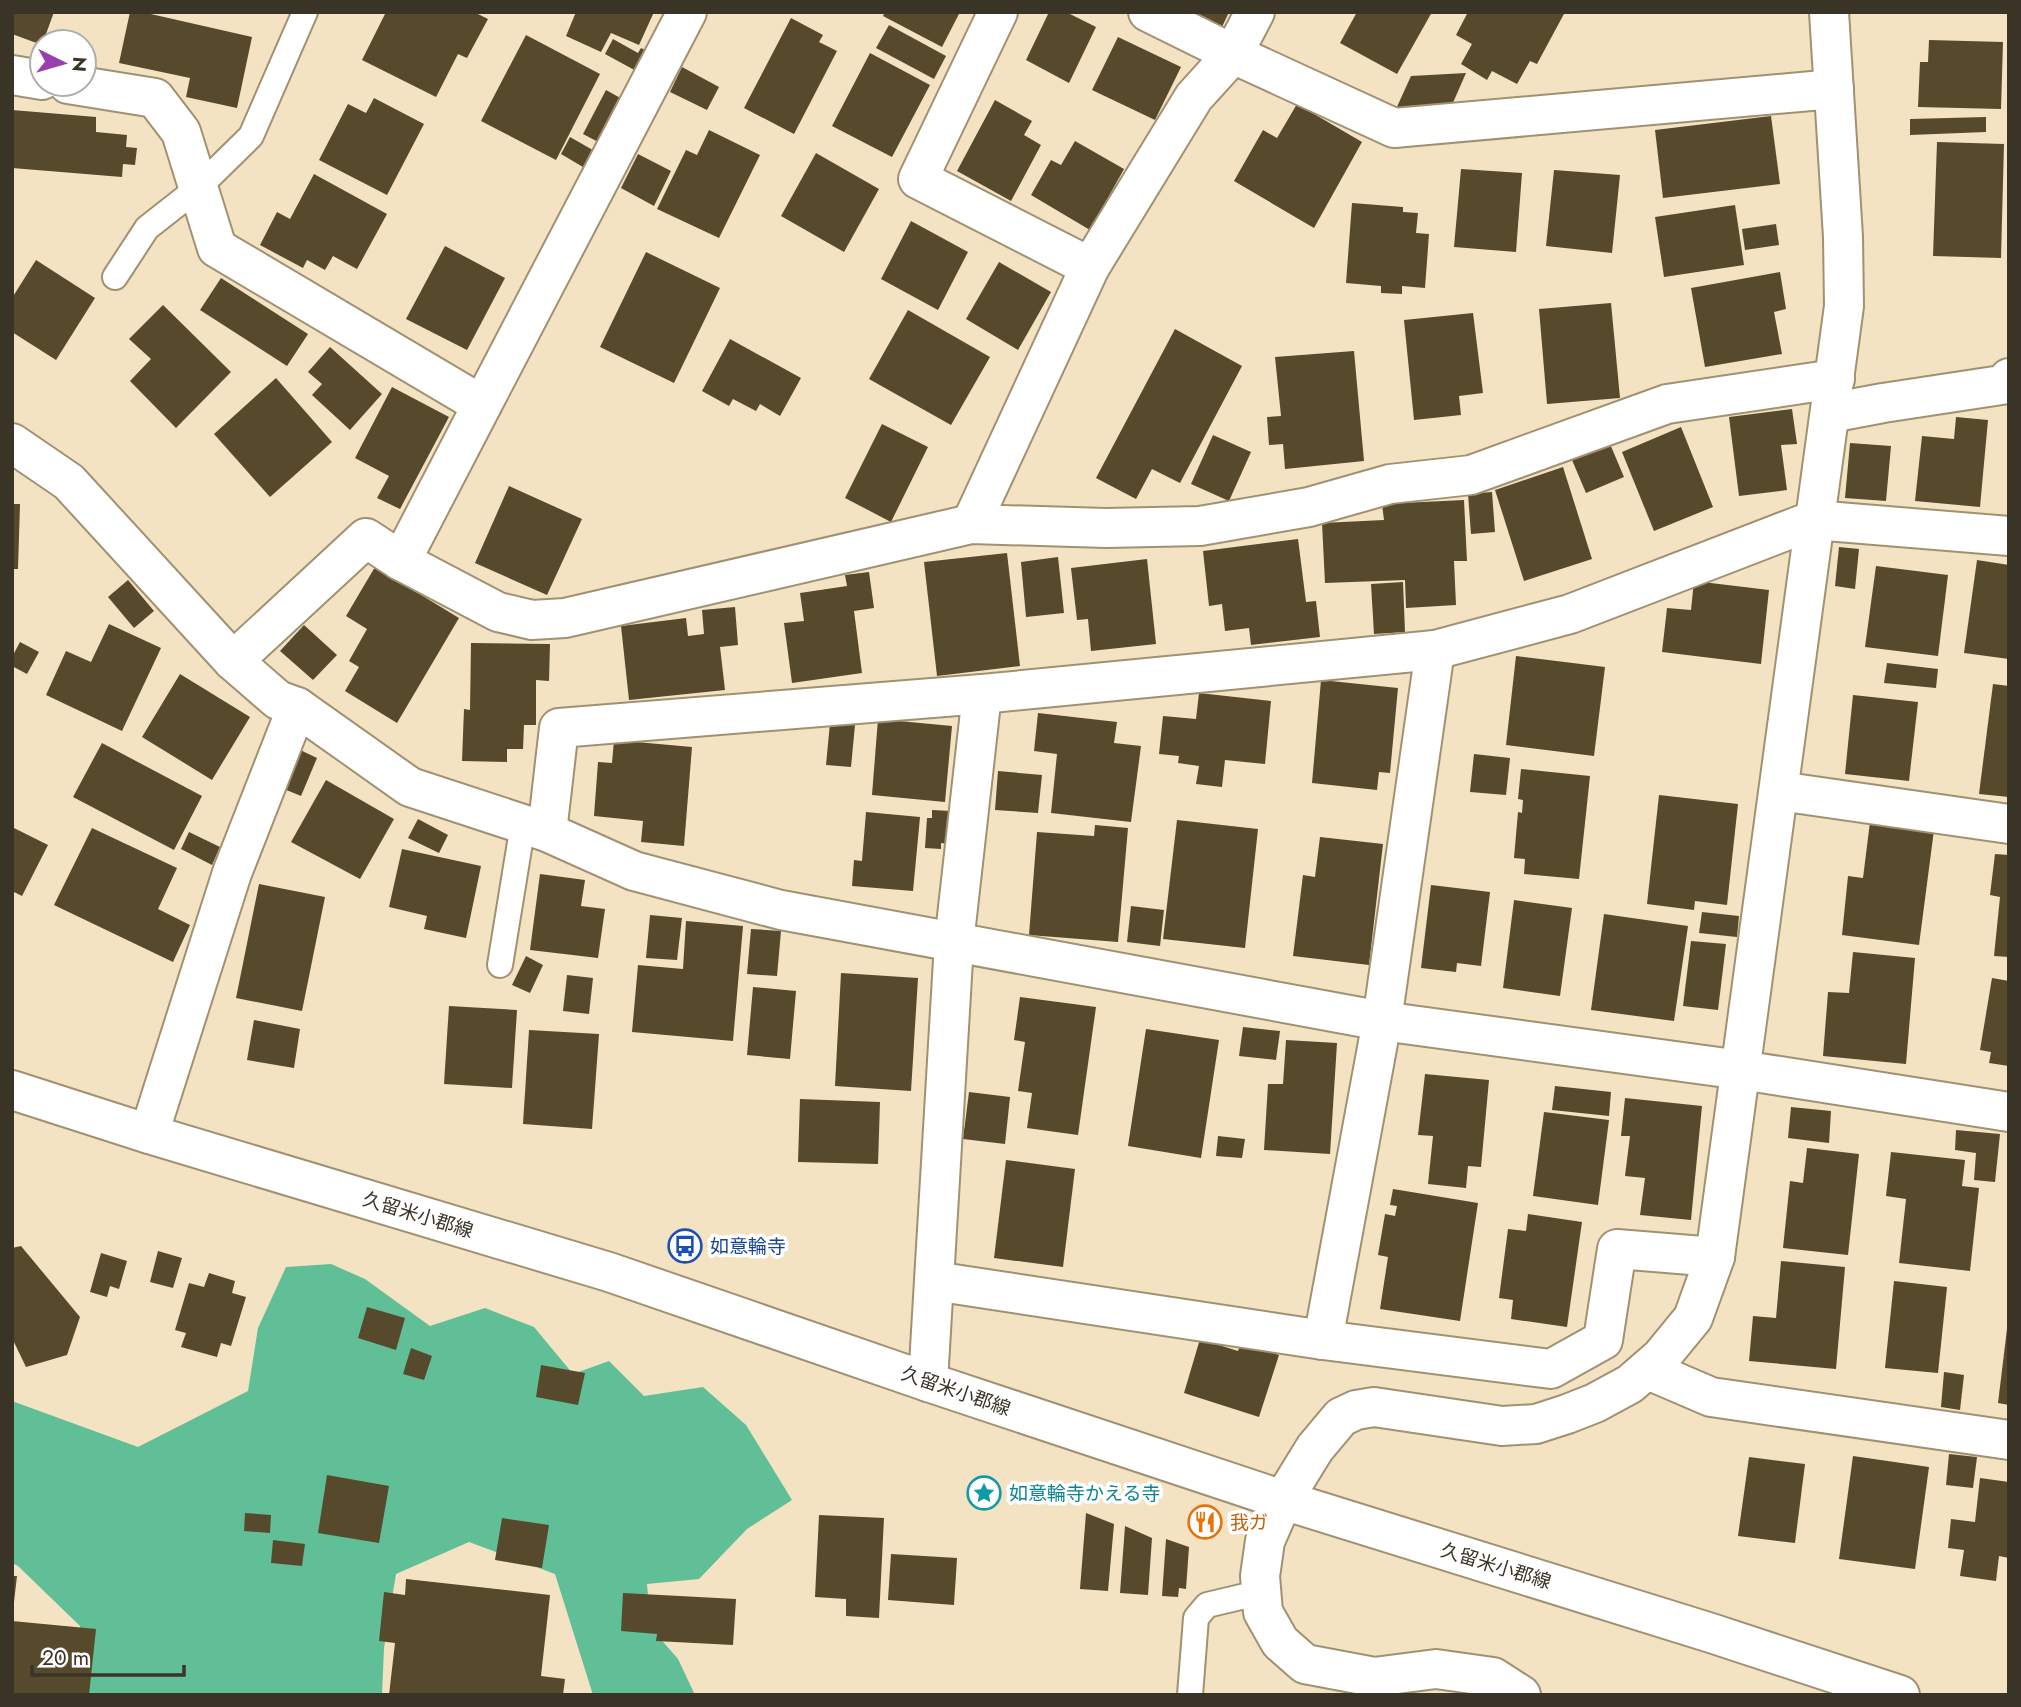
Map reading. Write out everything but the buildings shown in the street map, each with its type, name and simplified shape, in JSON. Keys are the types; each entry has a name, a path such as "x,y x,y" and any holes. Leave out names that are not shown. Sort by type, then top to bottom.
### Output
{"street":[{"path":"401,561 687,12"},
{"path":"998,12 918,179 1090,267"},
{"path":"1148,12 1394,128 1834,89"},
{"path":"971,524 1090,267 1194,97 1233,54 1255,12"},
{"path":"1521,1695 1493,1677 1436,1669 1374,1677 1305,1664 1280,1642 1264,1612 1260,1576 1265,1541 1283,1500 1315,1448 1340,1417 1356,1410 1374,1407 1502,1426 1536,1424 1595,1403 1630,1384 1661,1357 1693,1318 1715,1256 1844,306 1843,237 1829,12"},
{"path":"98,89 155,98 181,132 218,248 482,405"},
{"path":"233,661 366,538 401,561 498,612 532,620 565,618 971,524 1107,528 1200,526 1309,508 1390,484 1471,475 1667,404 1833,396 1883,402 2008,384 2009,379"},
{"path":"12,443 69,482 233,661 278,700 296,707 410,787 535,828 634,871 781,910 1382,1021 1741,1070 2009,1112"},
{"path":"535,828 559,728 982,694 1435,650 1570,614 1814,520 2009,536"},
{"path":"1323,1340 1382,1021 1435,650"},
{"path":"928,1382 954,943 982,694"},
{"path":"149,1135 232,873 296,707"},
{"path":"1779,791 2009,824"},
{"name":"久留米小郡線","path":"12,1090 149,1135 609,1272 1283,1500 1711,1633 1900,1695"},
{"path":"934,1281 1323,1340 1551,1369 1602,1340 1617,1249 1715,1256"},
{"path":"1648,1370 1711,1396 2009,1440"}],"lane":[{"path":"115,277 147,228 198,188 251,136 305,12"},
{"path":"500,965 535,828"},
{"path":"1190,1695 1196,1618 1207,1605 1262,1592"}],"green space":[{"path":"331,1264 365,1279 430,1326 485,1308 534,1327 573,1374 609,1361 644,1396 703,1387 746,1425 792,1500 747,1529 699,1579 647,1584 651,1628 678,1659 695,1695 593,1695 555,1574 469,1542 396,1574 384,1648 382,1695 79,1695 72,1674 80,1626 12,1563 12,1401 138,1447 248,1391 258,1328 286,1267"}],"place":[{"name":"如意輪寺","path":"685,1246"},
{"name":"如意輪寺かえる寺","path":"984,1493"},
{"name":"我ガ","path":"1205,1522"}]}
